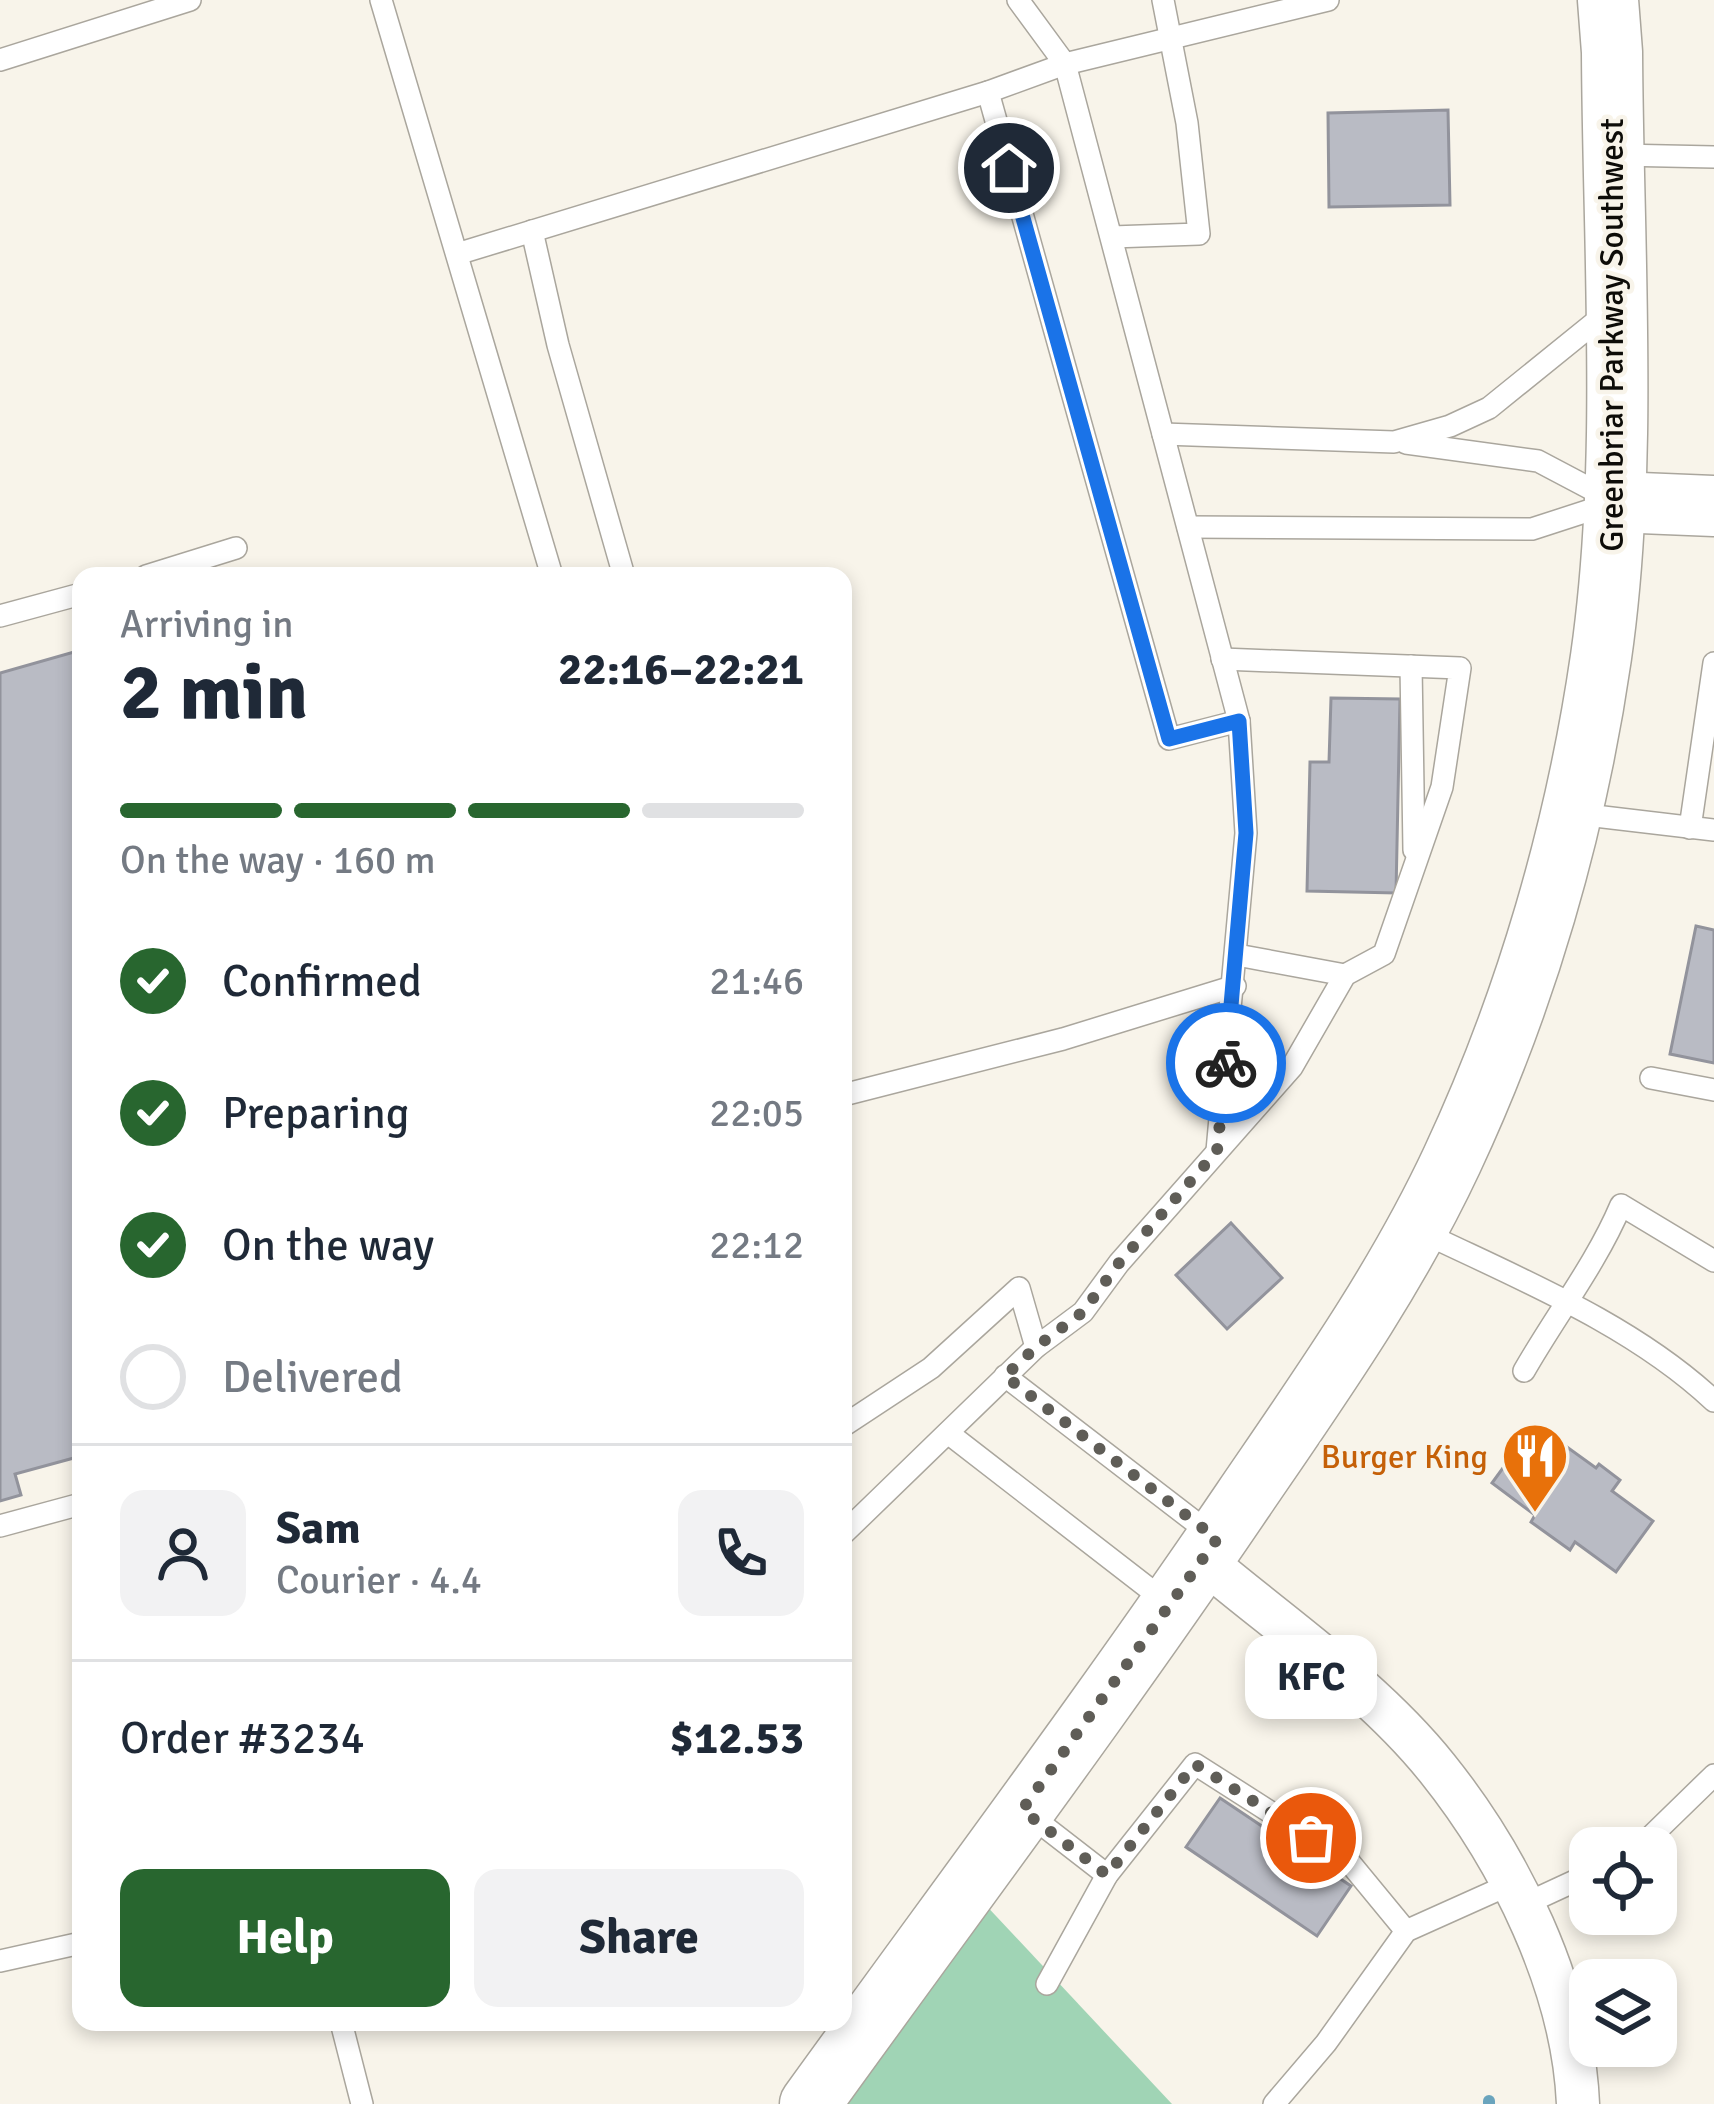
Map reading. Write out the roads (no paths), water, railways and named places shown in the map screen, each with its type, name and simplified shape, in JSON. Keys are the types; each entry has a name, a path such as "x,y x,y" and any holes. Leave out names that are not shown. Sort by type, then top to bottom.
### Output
{"main road":[{"name":"Greenbriar Parkway Southwest","path":"810,2104 1196,1568 1380,1299 1452,1161 1500,1046 1549,898 1571,813 1601,655 1616,502 1608,0"},
{"path":"1616,502 1714,506"}],"street":[{"path":"1196,1568 1378,1706 1437,1768 1518,1894 1555,1982 1579,2104"}],"lane":[{"path":"0,60 190,0"},
{"path":"382,0 550,567"},
{"path":"1018,0 1065,64 1239,721 1246,833 1217,1151"},
{"path":"1112,237 1199,234 1187,123 1163,0"},
{"path":"457,254 988,92 1065,64 1328,0"},
{"path":"988,92 1169,739 1239,721"},
{"path":"1613,154 1714,157"},
{"path":"532,231 558,345 621,567"},
{"path":"1394,442 1450,426 1490,408 1614,306"},
{"path":"1163,434 1394,442 1538,461 1616,502"},
{"path":"1188,527 1532,529 1616,502"},
{"path":"206,567 236,548"},
{"path":"0,616 72,596"},
{"path":"852,1525 1036,1347 1083,1312 1119,1263 1292,1066 1346,975 1384,954 1442,788 1460,668 1222,659"},
{"path":"1690,828 1714,663"},
{"path":"1412,666 1414,868"},
{"path":"1571,813 1714,830"},
{"path":"1237,955 1346,975"},
{"path":"852,1093 1063,1039 1235,986"},
{"path":"1651,1078 1714,1090"},
{"path":"1523,1371 1601,1251 1621,1205 1714,1261"},
{"path":"1417,1228 1677,1366 1714,1400"},
{"path":"852,1420 931,1368 1019,1288 1036,1347"},
{"path":"1005,1376 1196,1568"},
{"path":"948,1433 1196,1568"},
{"path":"0,1526 72,1506"},
{"path":"1047,1984 1107,1875 1195,1764 1350,1863 1406,1931"},
{"path":"1661,1827 1714,1775"},
{"path":"1022,1810 1107,1875"},
{"path":"1274,2104 1406,1931 1569,1880"},
{"path":"0,1960 72,1945"},
{"path":"342,2031 362,2104"}],"place":[{"name":"Burger King","path":"1535,1515"},
{"name":"KFC","path":"1311,1838"}]}
